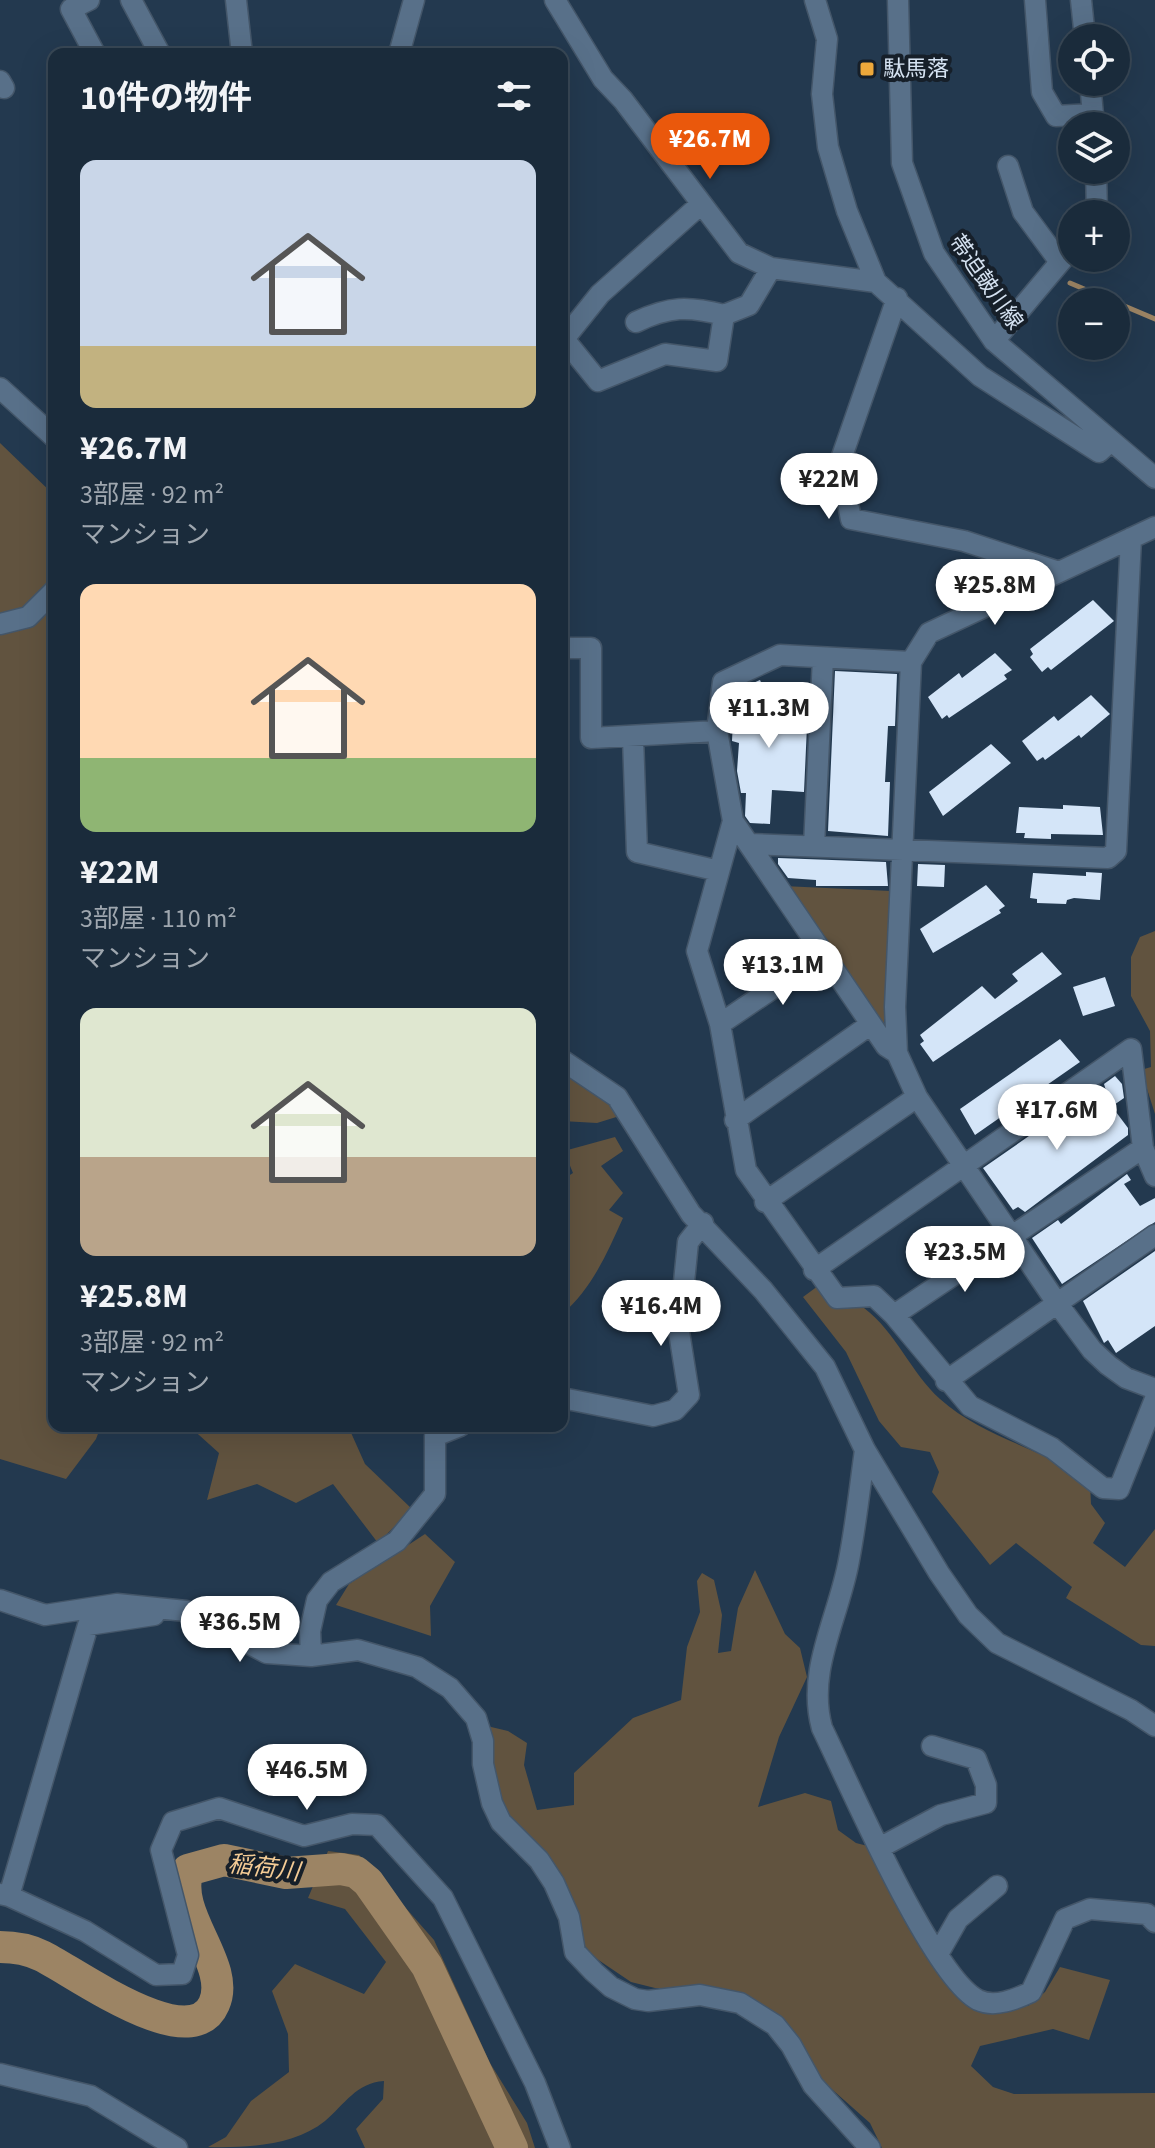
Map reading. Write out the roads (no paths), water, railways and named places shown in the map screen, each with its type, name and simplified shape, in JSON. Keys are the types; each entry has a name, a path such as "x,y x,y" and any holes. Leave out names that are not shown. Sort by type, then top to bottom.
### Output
{"street":[{"path":"89,0 71,9 92,48"},
{"path":"131,0 157,48"},
{"path":"236,0 242,48"},
{"path":"401,48 414,0"},
{"path":"555,0 603,79 623,100 739,253 771,268 876,282 980,376 1099,452 1111,441"},
{"path":"815,0 827,39 822,94 828,147 847,211 876,282"},
{"name":"帯迫皷川線","path":"898,0 902,163 934,253 994,341 1155,478"},
{"path":"1035,0 1042,92 1058,116"},
{"path":"1081,0 1084,24"},
{"path":"1008,166 1023,212 1058,247"},
{"path":"568,334 600,294 700,205"},
{"path":"994,341 1058,265"},
{"path":"636,322 653,314 692,307 724,315 749,305 771,268"},
{"path":"897,298 840,462 851,519 964,541 1059,572"},
{"path":"568,344 598,381 665,354 717,361 724,315"},
{"path":"0,388 48,432"},
{"path":"1155,527 929,633 911,662 895,1007 897,1053 917,1097 1011,1236 1092,1350 1126,1378 1155,1389"},
{"path":"749,844 1108,858 1116,851 1131,538"},
{"path":"0,624 28,617 48,597"},
{"path":"568,648 591,648 591,738 717,731"},
{"path":"897,1053 886,1046 733,821 728,807 717,731 723,682 780,655 911,662"},
{"path":"814,846 823,658"},
{"path":"633,738 637,852 719,871"},
{"path":"733,821 697,951 720,1024 746,1170 814,1270 837,1298 874,1296 894,1315 970,1406 1052,1448 1103,1488 1119,1489 1155,1399"},
{"path":"720,1024 822,955"},
{"path":"735,1120 871,1024"},
{"path":"814,1270 1131,1049 1143,1148 1155,1176"},
{"path":"568,1064 617,1097 691,1214 703,1223 825,1367 865,1450 968,1615 997,1643 1131,1710 1155,1726"},
{"path":"765,1202 917,1097"},
{"path":"894,1315 1143,1148"},
{"path":"568,1399 653,1416 666,1415 683,1405 689,1395 690,1381 679,1332 688,1242 703,1223"},
{"path":"946,1381 1155,1235"},
{"path":"311,1656 310,1631 317,1600 331,1582 397,1541 435,1494 435,1436 445,1432"},
{"path":"865,1450 849,1563 819,1665 815,1704 822,1728 925,1938 966,1992 979,2001 993,2004 1031,1992 1065,1919 1090,1909 1147,1914 1155,1922"},
{"path":"0,1600 45,1615 117,1604 186,1611 267,1653 311,1656 358,1650 417,1667 450,1688 470,1711 481,1731 492,1803 501,1822 539,1860 554,1883 569,1917 575,1952 611,1987 635,1999 648,2001 700,1995 740,2003 775,2025 791,2045 813,2085 870,2148"},
{"path":"45,1615 52,1624 88,1625 186,1611"},
{"path":"88,1625 5,1895 85,1931 156,1975 182,1974 188,1955 161,1850 173,1822 219,1808 304,1836 352,1824 377,1825 443,1898 535,2083 560,2148"},
{"path":"881,1847 941,1815 986,1803 986,1785 976,1759 932,1746"},
{"path":"938,1954 958,1919 997,1886"},
{"path":"0,2074 91,2096 177,2148"}],"waterway":[{"path":"1070,283 1155,319"},
{"name":"稲荷川","path":"0,1947 37,1954 158,2017 182,2022 201,2018 214,2004 217,1989 215,1973 188,1904 185,1887 188,1870 224,1860 286,1873 341,1869 356,1872 368,1882 427,1966 512,2148"}],"place":[{"name":"駄馬落","path":"867,69"}]}
